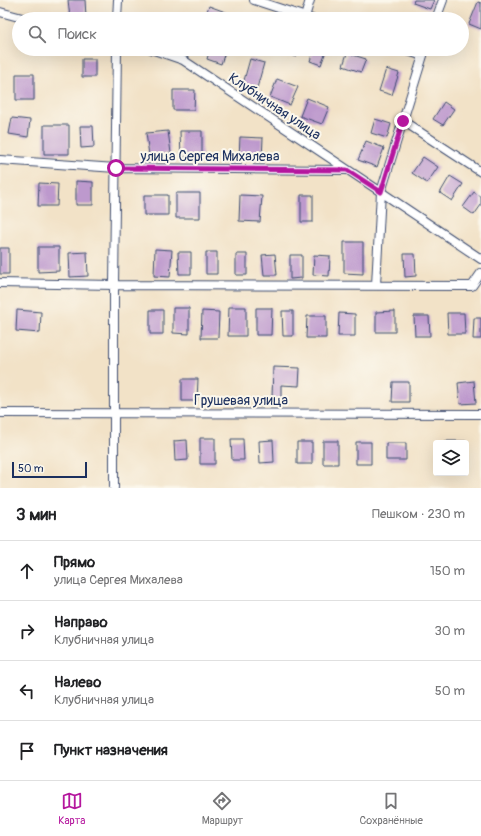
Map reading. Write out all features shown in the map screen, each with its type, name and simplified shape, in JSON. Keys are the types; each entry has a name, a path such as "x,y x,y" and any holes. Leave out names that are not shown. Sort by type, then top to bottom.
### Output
{"street":[{"path":"117,12 118,0"},
{"path":"254,0 290,12"},
{"path":"309,12 310,0"},
{"path":"439,12 443,0"},
{"path":"0,12 12,15"},
{"path":"114,488 114,285 117,56"},
{"name":"Клубничная улица","path":"171,56 183,60 481,259"},
{"path":"376,285 381,192 423,56"},
{"path":"403,121 481,172"},
{"name":"улица Сергея Михалева","path":"0,160 116,168 347,170"},
{"path":"0,283 114,285 472,286 481,273"},
{"name":"Грушевая улица","path":"0,413 481,414"}],"building":[{"path":"68,0 85,0 86,12 69,12"},
{"path":"414,0 434,0 430,9 413,3"},
{"path":"478,2 481,3 481,29 469,24"},
{"path":"209,6 225,12 207,12"},
{"path":"208,56 224,56 221,64 207,59"},
{"path":"312,56 324,56 321,65 310,61"},
{"path":"346,56 356,56 366,59 361,72 343,66"},
{"path":"82,59 95,59 95,77 82,77"},
{"path":"250,59 264,63 257,88 243,84"},
{"path":"386,69 399,73 392,95 379,91"},
{"path":"16,74 34,74 34,100 16,100"},
{"path":"277,79 298,87 290,105 270,97"},
{"path":"173,90 195,90 194,110 173,110"},
{"path":"307,98 329,107 322,124 300,116"},
{"path":"444,102 454,109 443,125 433,119"},
{"path":"12,118 30,120 28,137 9,134"},
{"path":"375,119 391,124 387,138 371,133"},
{"path":"44,125 69,125 69,154 44,154"},
{"path":"80,126 93,126 94,147 81,148"},
{"path":"168,131 171,153 149,155 146,133"},
{"path":"180,131 202,131 202,157 181,157"},
{"path":"240,137 263,138 262,159 239,158"},
{"path":"366,141 384,148 377,167 358,160"},
{"path":"423,157 438,167 427,183 412,173"},
{"path":"450,176 463,184 452,201 440,193"},
{"path":"76,181 93,182 93,205 76,205"},
{"path":"39,183 58,184 57,206 38,206"},
{"path":"474,192 481,197 481,205 474,215 463,207"},
{"path":"176,193 200,193 200,218 176,218"},
{"path":"144,195 168,195 168,215 144,215"},
{"path":"240,195 262,196 260,222 239,221"},
{"path":"301,195 313,195 313,222 301,222"},
{"path":"344,242 363,242 363,274 344,273"},
{"path":"38,247 59,247 59,271 38,272"},
{"path":"0,248 9,248 9,274 0,274"},
{"path":"155,249 172,250 170,277 154,276"},
{"path":"87,252 88,276 70,277 69,253"},
{"path":"178,252 191,252 191,274 179,274"},
{"path":"206,252 217,252 217,274 206,274"},
{"path":"236,254 247,254 247,275 236,275"},
{"path":"275,254 277,275 264,275 262,255"},
{"path":"404,254 415,254 416,276 405,277"},
{"path":"290,255 302,255 302,278 290,279"},
{"path":"314,255 330,256 329,276 313,275"},
{"path":"229,307 246,307 246,336 228,336"},
{"path":"173,308 189,308 189,334 173,333"},
{"path":"256,308 272,308 271,335 256,335"},
{"path":"17,310 41,312 40,333 16,331"},
{"path":"150,310 163,310 163,334 150,334"},
{"path":"202,311 219,312 218,338 201,338"},
{"path":"282,311 293,311 293,336 283,336"},
{"path":"395,311 395,332 376,332 376,312"},
{"path":"339,313 355,314 355,336 338,336"},
{"path":"447,313 464,313 465,334 448,334"},
{"path":"307,316 326,316 326,338 306,338"},
{"path":"414,316 429,316 430,336 415,336"},
{"path":"474,318 481,318 481,339 473,339"},
{"path":"273,367 300,368 299,386 281,385 281,399 272,398"},
{"path":"182,379 198,379 197,401 182,401"},
{"path":"474,381 476,403 460,404 458,383"},
{"path":"393,382 409,382 409,402 392,402"},
{"path":"200,438 215,438 215,464 200,464"},
{"path":"231,439 243,439 244,460 232,460"},
{"path":"187,440 188,460 175,461 174,441"},
{"path":"273,440 274,462 260,463 259,441"},
{"path":"323,441 338,441 338,464 323,464"},
{"path":"297,442 312,442 312,464 297,464"},
{"path":"356,442 371,442 371,464 356,464"},
{"path":"386,443 406,443 406,460 386,460"}],"route":[{"path":"116,168 347,170 381,192 403,121"}]}
